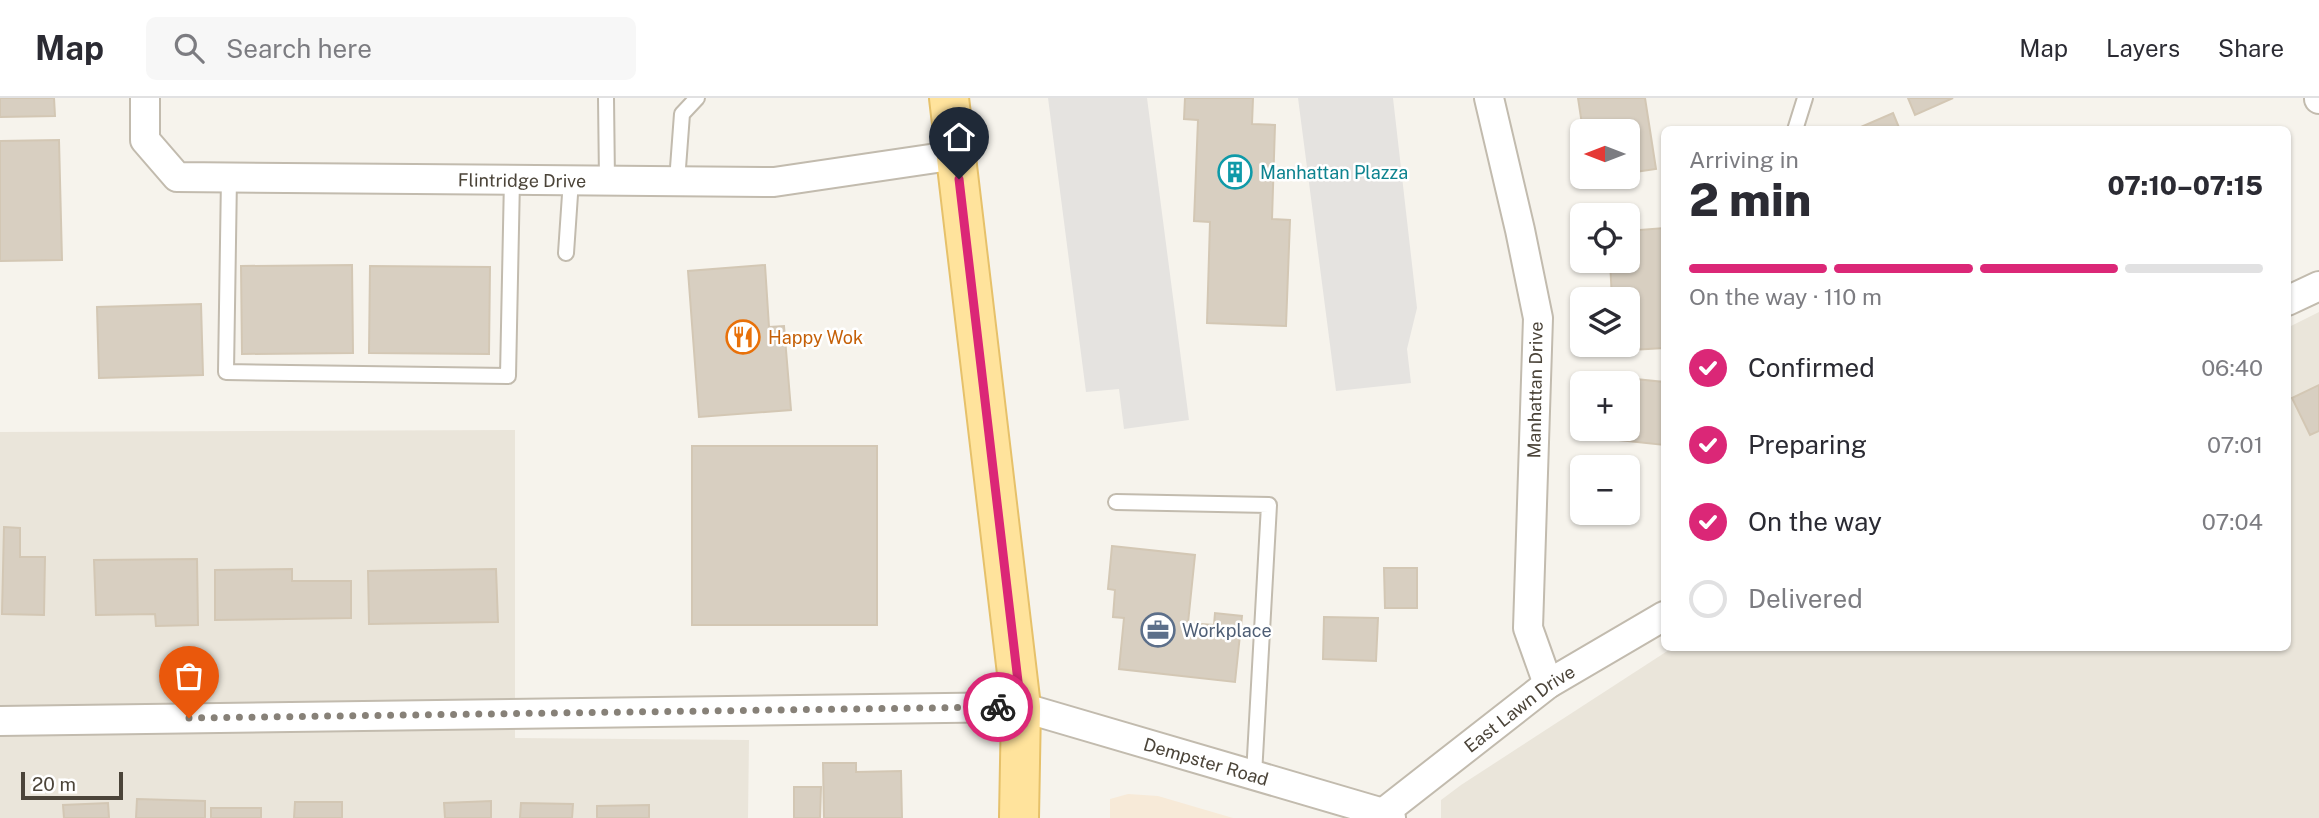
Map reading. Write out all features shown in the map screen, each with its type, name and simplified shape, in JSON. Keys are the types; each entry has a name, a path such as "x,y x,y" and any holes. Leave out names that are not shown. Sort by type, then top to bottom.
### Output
{"main road":[{"path":"949,98 1021,707 1019,818"}],"street":[{"name":"Flintridge Drive","path":"145,98 145,140 177,177 774,182 957,155"},
{"name":"Manhattan Drive","path":"1489,98 1538,318 1528,628 1548,684"},
{"path":"2291,299 2319,286"},
{"name":"East Lawn Drive","path":"1387,815 1548,684 1661,618"},
{"name":"Dempster Road","path":"0,721 1021,707 1387,815"}],"lane":[{"path":"606,98 607,180"},
{"path":"677,181 682,114 698,98"},
{"path":"1796,126 1805,98"},
{"path":"229,177 226,372 508,376 512,179"},
{"path":"566,253 571,180"},
{"path":"1116,502 1269,505 1254,775"}],"shaded area":[{"path":"1048,98 1147,98 1189,420 1124,429 1119,389 1086,392"},
{"path":"1298,98 1393,98 1417,308 1407,349 1411,383 1336,391"},
{"path":"2319,312 2319,818 1441,818 1441,800 1461,785 1667,651 2291,651 2291,326"},
{"path":"515,430 515,738 749,740 748,818 0,818 0,432"},
{"path":"1128,794 1158,796 1233,818 1110,818 1110,799"}],"building":[{"path":"0,98 54,98 55,116 0,117"},
{"name":"Manhattan Plazza","path":"1185,98 1253,98 1252,124 1275,125 1272,219 1290,220 1286,326 1207,323 1210,222 1194,221 1198,120 1184,119"},
{"path":"1578,98 1645,98 1656,169 1640,171 1640,119 1581,119"},
{"path":"1908,98 1953,98 1915,115"},
{"path":"1893,113 1898,126 1863,126"},
{"path":"59,140 62,260 0,261 0,141"},
{"path":"1661,228 1661,348 1640,349 1640,287 1611,287 1611,273 1640,273 1640,230"},
{"path":"352,265 353,353 242,354 241,266"},
{"path":"765,265 769,327 784,326 791,410 699,417 688,271"},
{"path":"370,266 490,267 489,354 369,353"},
{"path":"201,304 203,375 99,378 97,307"},
{"path":"1640,380 1661,382 1661,445 1628,441 1640,441"},
{"path":"2319,385 2319,431 2310,435 2292,398"},
{"path":"692,446 877,446 877,625 692,625"},
{"path":"4,527 20,528 20,557 45,557 44,615 2,614"},
{"path":"1112,546 1195,555 1188,623 1214,625 1215,613 1242,616 1235,682 1119,669 1124,618 1113,617 1115,590 1108,589"},
{"path":"197,559 198,625 156,626 155,614 96,615 94,560"},
{"path":"1384,568 1417,568 1417,608 1385,608"},
{"path":"292,569 292,581 351,581 351,618 215,620 215,570"},
{"path":"496,569 498,622 369,624 368,571"},
{"path":"1324,617 1378,618 1376,661 1323,659"},
{"path":"823,763 856,763 856,772 901,771 902,818 824,818"},
{"path":"794,787 821,787 820,818 794,818"},
{"path":"137,799 205,801 205,818 136,818"},
{"path":"491,801 491,818 445,818 444,803"},
{"path":"295,802 342,802 342,818 294,818"},
{"path":"108,803 109,818 64,818 63,805"},
{"path":"521,803 573,804 572,818 520,818"},
{"path":"649,805 649,818 597,818 597,806"},
{"path":"211,808 261,808 261,818 211,818"}],"way so far":[{"path":"189,718 998,707"}],"place":[{"name":"Manhattan Plazza","path":"1235,172"},
{"name":"Happy Wok","path":"743,337"},
{"name":"Workplace","path":"1158,630"}],"route":[{"path":"959,179 1021,707 998,707"}]}
